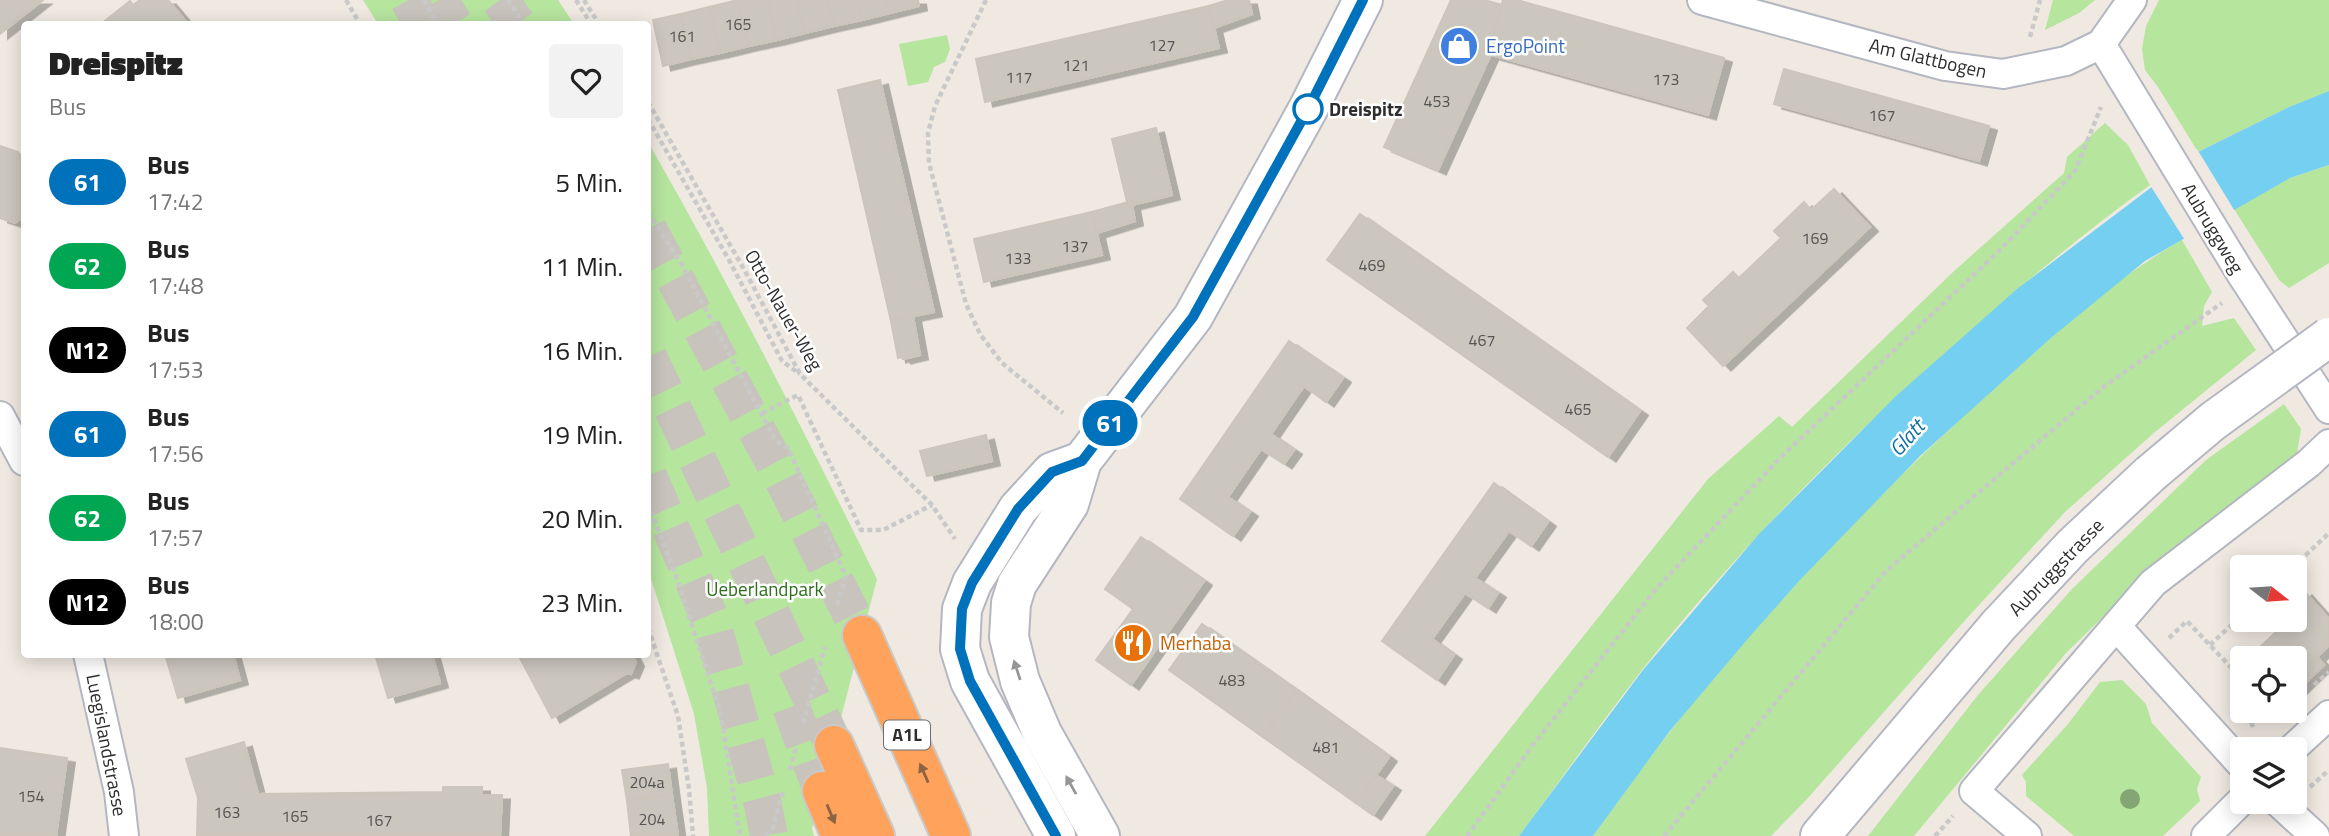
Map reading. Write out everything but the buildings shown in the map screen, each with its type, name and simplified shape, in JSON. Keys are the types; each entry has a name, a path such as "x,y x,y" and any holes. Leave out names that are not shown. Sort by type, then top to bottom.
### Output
{"highway":[{"name":"A1L","path":"841,631 951,836"},
{"path":"817,740 875,836"},
{"path":"822,792 841,836"}],"street":[{"path":"1100,836 1042,733 1020,681 1009,637 1010,603 1017,584 1069,504 1082,461 1193,317 1308,109 1363,0"},
{"name":"Am Glattbogen","path":"1702,0 1945,66 2003,74 2066,61 2101,44 2132,0"},
{"name":"Aubruggweg","path":"2101,44 2244,279 2329,409"},
{"name":"Aubruggstrasse","path":"1820,836 1998,625 2073,546 2150,474 2213,421 2329,337"},
{"path":"0,416 21,455"},
{"path":"2027,836 1974,792 2153,583 2309,463 2329,444"},
{"path":"1056,836 970,681 960,649 962,609 972,583 1018,509 1052,472 1082,461"},
{"path":"2116,625 2230,752"},
{"name":"Luegislandstrasse","path":"89,658 119,792 124,836"},
{"path":"2305,737 2329,715"},
{"path":"2206,836 2230,812"},
{"path":"2291,814 2315,836"}],"path":[{"path":"346,0 358,21"},
{"path":"424,0 435,21"},
{"path":"508,0 522,21"},
{"path":"576,0 589,21"},
{"path":"584,0 598,21"},
{"path":"986,0 936,106 928,134 929,163 966,304 980,334 1002,363 1063,413"},
{"path":"2028,44 2040,0"},
{"path":"1467,836 1533,745 1655,590 1780,458 2001,249 2075,171 2116,71"},
{"name":"Otto-Nauer-Weg","path":"651,107 745,271 800,374 932,505 955,539"},
{"path":"651,124 729,260 782,361 800,374"},
{"path":"651,217 682,265 776,441 788,448 846,576 841,631 817,740"},
{"path":"1664,836 1886,572 2102,388 2244,279"},
{"path":"762,413 798,395 861,530 883,530 932,505"},
{"path":"651,511 676,576 720,714 740,836"},
{"path":"2306,555 2329,533"},
{"path":"2165,642 2187,621 2230,666"},
{"path":"2210,645 2230,626"},
{"path":"651,637 678,716 693,836"},
{"path":"2251,723 2254,730"},
{"path":"789,774 796,748"},
{"path":"2310,787 2329,769"},
{"path":"766,836 773,827 785,787"}],"green space":[{"path":"363,0 558,0 572,21 376,21"},
{"path":"2053,0 2095,0 2079,13 2045,30"},
{"path":"2159,0 2329,0 2329,91 2289,107 2198,152 2145,70 2142,49 2146,26"},
{"path":"947,35 950,49 945,62 934,67 928,82 908,86 899,44"},
{"path":"2105,123 2128,145 2150,185 2077,240 1984,319 1876,416 1794,497 1716,582 1642,670 1519,836 1425,836 1708,479 1779,416 1792,427 1953,272 2064,173 2067,157"},
{"name":"Ueberlandpark","path":"651,147 766,359 877,579 812,829 814,836 709,836 707,788 694,714 651,578"},
{"path":"2329,165 2329,263 2289,288 2279,280 2234,209 2290,178"},
{"path":"2182,240 2212,292 2204,306 2202,326 2234,318 2256,350 2155,432 2065,512 1771,836 1593,836 1658,746 1705,687 1784,596 1868,508 2064,326 2133,271"},
{"path":"2284,404 2301,429 2297,453 2208,523 2066,653 1914,836 1868,836 1978,695 2072,589 2206,460"},
{"path":"2122,680 2146,704 2152,723 2201,777 2197,789 2200,801 2163,836 2074,836 2026,796 2026,782 2022,775 2068,724 2100,682"}],"water":[{"name":"Glatt","path":"2329,91 2329,165 2290,178 2145,261 2052,337 1920,456 1799,581 1751,635 1669,732 1593,836 1519,836 1643,670 1759,534 1895,397 2017,289 2198,152 2289,107"}],"pier":[{"path":"2197,149 2236,213 2186,242 2150,185"}],"tunnel":[{"path":"409,0 420,21"},
{"path":"439,0 452,21"},
{"path":"500,0 515,21"},
{"path":"651,235 781,475 862,635"},
{"path":"651,363 834,745"},
{"path":"651,483 712,623 763,805 769,836"},
{"path":"791,707 822,791"}],"bus line":[{"name":"61","path":"1056,836 970,681 960,649 962,609 972,583 1018,509 1052,472 1082,461 1193,317 1308,109 1363,0"}],"place":[{"name":"ErgoPoint","path":"1459,46"},
{"name":"Dreispitz","path":"1308,109"},
{"name":"Merhaba","path":"1133,643"}]}
